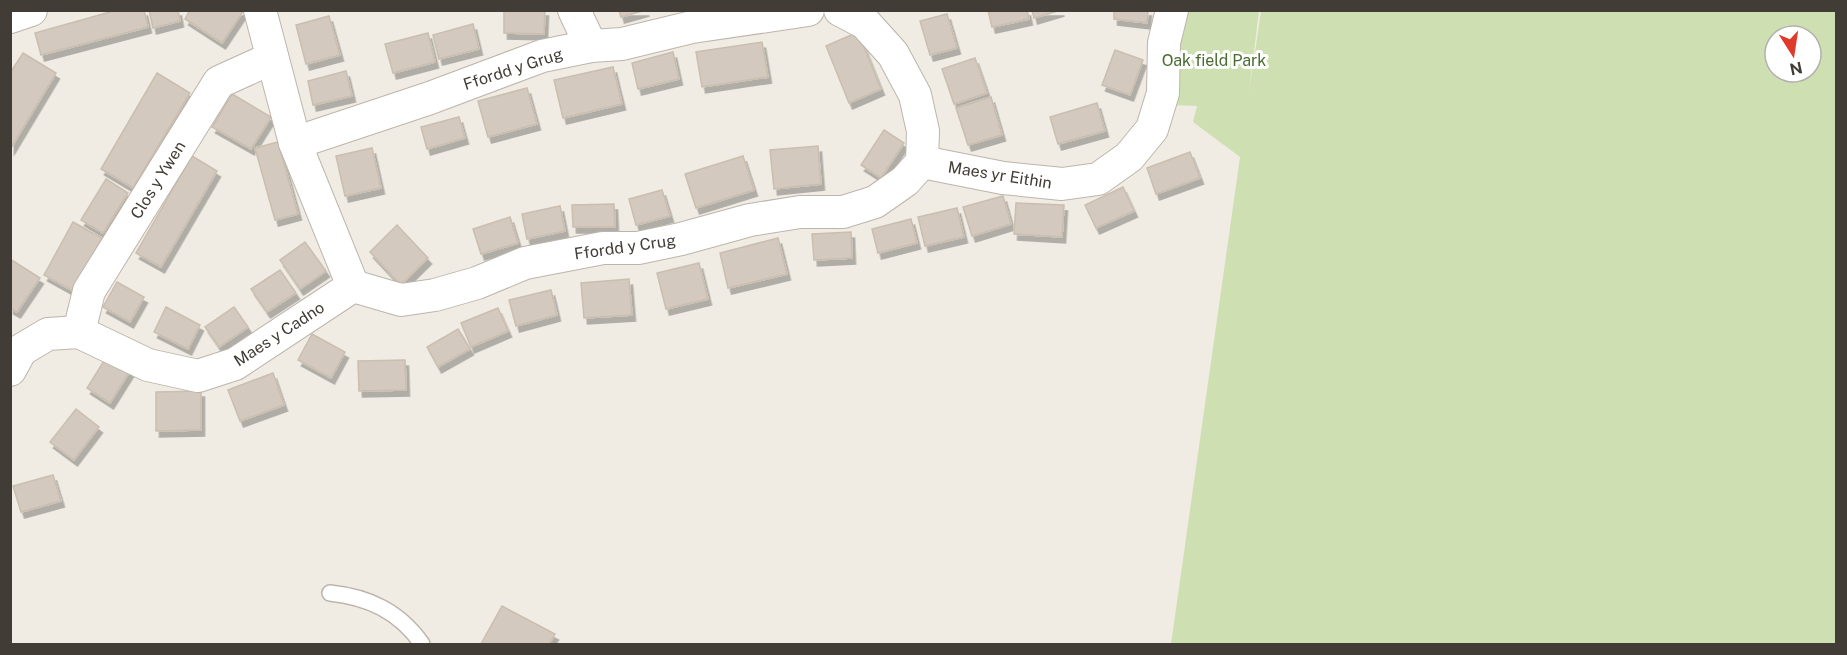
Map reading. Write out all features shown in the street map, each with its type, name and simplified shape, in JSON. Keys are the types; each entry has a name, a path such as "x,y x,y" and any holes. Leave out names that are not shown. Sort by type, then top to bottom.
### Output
{"street":[{"path":"10,18 31,10"},
{"path":"260,10 295,143 353,285"},
{"path":"574,10 591,46"},
{"name":"Ffordd y Grug","path":"295,143 430,98 542,56 591,46 622,44 692,27 808,10"},
{"path":"840,10 865,23 893,54 915,95 923,131 922,162"},
{"name":"Maes yr Eithin","path":"922,162 1003,178 1062,184 1098,179 1130,157 1152,129 1163,93 1164,43 1172,10"},
{"name":"Clos y Ywen","path":"79,332 89,291 219,82 272,58"},
{"name":"Ffordd y Crug","path":"353,285 401,300 435,295 477,283 525,263 603,248 638,248 681,239 750,219 800,212 843,212 875,202 905,181 922,162"},
{"name":"Maes y Cadno","path":"10,370 21,350 48,334 79,332 148,365 198,376 235,364 353,285"}],"lane":[{"path":"330,593 352,596 380,606 400,619 422,645"}],"green space":[{"name":"Oak field Park","path":"1185,11 1259,11 1249,92 1261,11 1836,11 1836,644 1171,644 1240,157 1193,122 1197,106 1170,105"}],"building":[{"path":"117,10 144,10 148,27 41,55 35,33"},
{"path":"149,10 178,10 180,21 153,28"},
{"path":"190,10 244,10 222,43 185,19"},
{"path":"504,10 545,10 544,34 504,33"},
{"path":"619,10 646,10 621,17"},
{"path":"988,10 1027,10 1029,19 992,27"},
{"path":"1032,10 1061,10 1034,18"},
{"path":"1114,10 1148,10 1147,23 1114,19"},
{"path":"947,14 957,48 930,55 920,21"},
{"path":"329,16 340,55 306,64 296,25"},
{"path":"473,24 479,49 439,59 433,35"},
{"path":"858,32 881,89 849,103 826,46"},
{"path":"428,33 435,62 393,73 385,44"},
{"path":"762,42 768,77 702,87 696,52"},
{"path":"1115,50 1143,60 1130,95 1102,85"},
{"path":"673,52 679,79 638,89 632,63"},
{"path":"23,53 56,73 11,148 10,73"},
{"path":"975,58 987,93 954,104 942,69"},
{"path":"613,67 622,104 563,118 554,80"},
{"path":"346,71 352,96 313,105 308,81"},
{"path":"157,73 190,93 133,188 101,169"},
{"path":"527,88 537,124 488,137 478,101"},
{"path":"232,94 271,117 251,149 212,127"},
{"path":"991,97 1002,135 968,145 956,108"},
{"path":"1097,103 1105,131 1058,144 1050,117"},
{"path":"459,117 465,138 427,149 421,127"},
{"path":"884,130 904,143 881,178 861,165"},
{"path":"278,142 298,214 275,220 255,148"},
{"path":"818,146 821,184 774,189 770,150"},
{"path":"372,148 381,188 345,196 336,156"},
{"path":"1190,152 1200,178 1156,194 1147,168"},
{"path":"192,156 217,171 161,267 136,253"},
{"path":"743,156 754,190 696,208 685,174"},
{"path":"106,179 128,193 103,233 81,220"},
{"path":"1123,187 1134,211 1096,228 1085,205"},
{"path":"662,190 670,216 636,225 629,199"},
{"path":"1003,196 1011,224 972,236 963,207"},
{"path":"1016,203 1064,205 1062,237 1014,234"},
{"path":"614,204 615,227 573,227 572,205"},
{"path":"560,206 565,231 527,239 522,214"},
{"path":"957,208 964,237 925,246 918,217"},
{"path":"510,217 518,243 481,254 473,229"},
{"path":"911,219 917,243 878,253 872,229"},
{"path":"73,222 102,238 73,291 44,275"},
{"path":"397,225 428,258 401,285 370,252"},
{"path":"851,232 852,258 814,260 812,234"},
{"path":"778,238 787,274 728,288 720,253"},
{"path":"305,242 326,271 300,289 280,260"},
{"path":"10,259 40,278 17,312 10,308"},
{"path":"699,263 708,299 666,309 657,273"},
{"path":"280,270 296,293 267,312 251,289"},
{"path":"629,279 632,315 584,318 581,283"},
{"path":"117,282 144,297 130,322 103,307"},
{"path":"551,290 557,315 516,326 509,300"},
{"path":"166,307 200,325 188,349 154,332"},
{"path":"234,307 248,327 219,347 205,327"},
{"path":"498,308 508,331 471,347 461,323"},
{"path":"458,329 470,349 438,367 427,347"},
{"path":"312,334 345,352 331,378 298,360"},
{"path":"107,356 130,371 110,403 87,388"},
{"path":"405,360 406,390 359,391 358,361"},
{"path":"273,373 284,405 240,421 228,390"},
{"path":"201,391 201,430 156,431 156,392"},
{"path":"76,409 99,427 74,460 50,442"},
{"path":"53,475 61,501 21,512 13,486"},
{"path":"502,606 555,634 549,644 481,644"}]}
